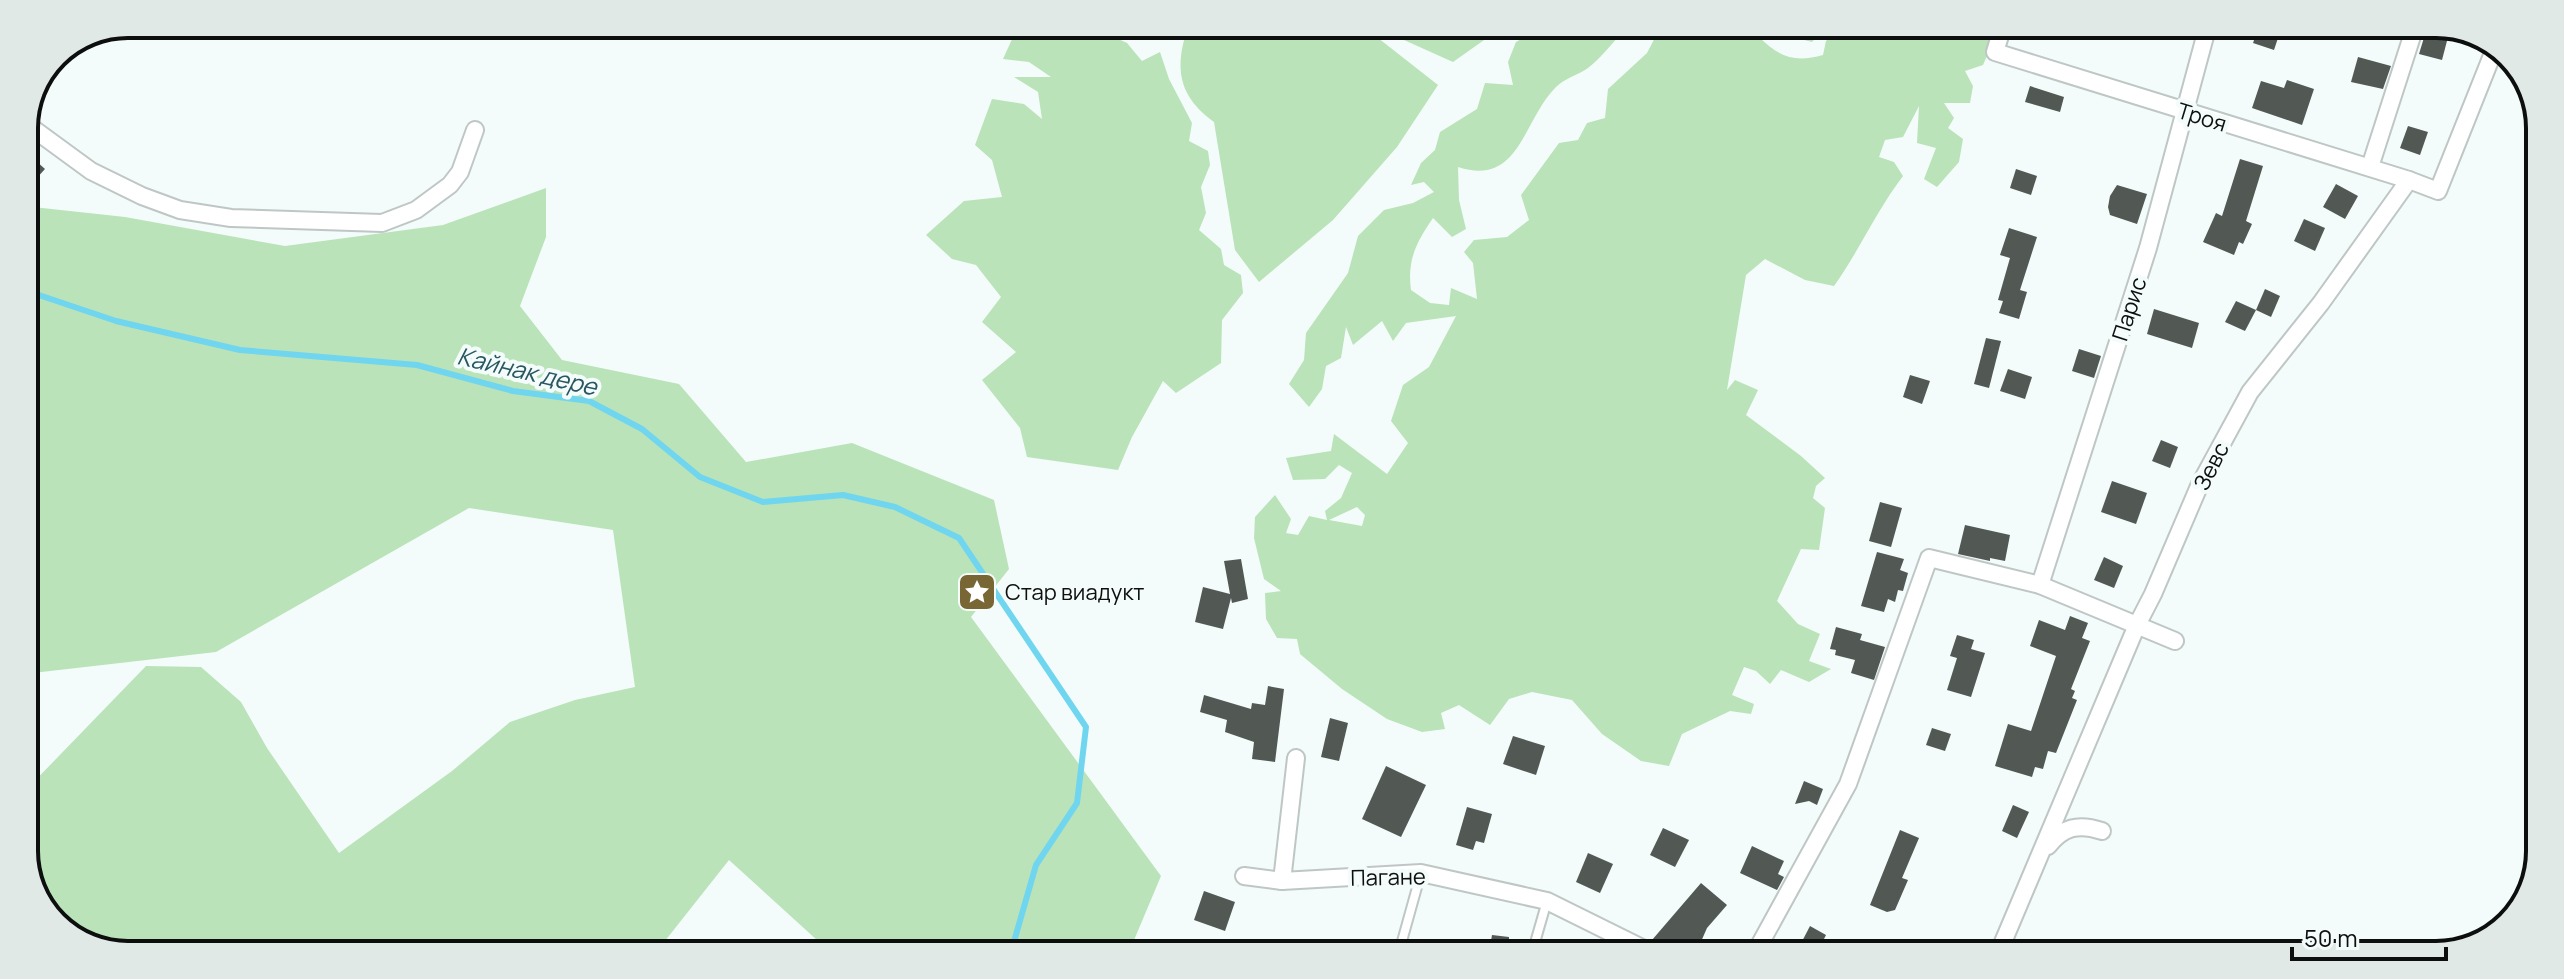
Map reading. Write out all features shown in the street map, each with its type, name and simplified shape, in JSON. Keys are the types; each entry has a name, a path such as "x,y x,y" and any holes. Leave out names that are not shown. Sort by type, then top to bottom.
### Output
{"street":[{"name":"Троя","path":"1999,38 1995,52 2409,180"},
{"name":"Парис","path":"2040,585 2148,248 2204,38"},
{"path":"2370,167 2411,38"},
{"path":"2409,180 2438,191 2491,57"},
{"path":"38,132 91,171 142,196 180,210 231,218 382,223 416,210 450,185 460,172 475,130"},
{"name":"Зевс","path":"2003,941 2200,484 2250,392 2321,303 2409,180"},
{"path":"1762,941 1848,784 1929,558 2040,585 2175,641"},
{"path":"1282,881 1296,758"},
{"path":"2042,852 2059,832 2083,825 2102,831"},
{"name":"Пагане","path":"1244,876 1282,881 1421,873 1547,901 1628,941"}],"lane":[{"path":"1402,941 1421,873"},
{"path":"1535,941 1547,901"}],"green space":[{"path":"1013,38 1116,38 1127,43 1142,61 1160,52 1169,79 1192,123 1189,141 1208,151 1210,165 1201,187 1206,213 1199,230 1221,249 1224,265 1241,275 1243,293 1222,320 1221,363 1176,393 1163,381 1118,470 1027,457 1020,428 982,380 1016,352 982,322 1001,297 976,265 952,259 926,235 964,201 1002,197 992,160 975,145 992,99 1024,104 1042,119 1038,92 1014,77 1051,77 1029,62 1003,59"},
{"path":"1185,38 1378,38 1438,85 1397,147 1333,220 1259,282 1235,250 1214,122 1193,102 1182,80"},
{"path":"1402,38 1487,38 1453,62"},
{"path":"1523,38 1617,38 1593,64 1556,87 1507,159 1495,168 1479,171 1458,167 1459,200 1466,229 1452,237 1433,218 1412,261 1411,290 1430,303 1449,305 1451,288 1477,299 1473,263 1464,252 1474,240 1507,237 1529,220 1521,195 1559,143 1578,140 1587,123 1605,118 1608,89 1647,53 1655,38 1760,38 1781,54 1804,58 1823,55 1829,38 1991,38 1992,44 1983,65 1965,71 1973,86 1970,103 1944,103 1954,118 1948,128 1963,139 1959,162 1937,187 1924,179 1936,148 1917,143 1919,106 1903,137 1885,140 1879,157 1894,162 1903,176 1834,286 1805,280 1765,259 1746,275 1727,390 1735,380 1758,390 1746,415 1825,478 1816,486 1813,498 1825,508 1819,550 1801,549 1777,601 1798,624 1820,634 1809,661 1831,669 1809,682 1781,670 1770,684 1756,671 1744,667 1732,695 1754,704 1751,714 1730,711 1682,734 1669,766 1641,761 1602,734 1572,700 1532,692 1509,699 1490,725 1459,705 1441,713 1445,729 1422,732 1387,719 1342,689 1300,654 1297,639 1277,638 1266,619 1265,593 1281,591 1264,579 1254,538 1255,517 1275,495 1291,519 1286,533 1298,535 1309,516 1327,520 1325,511 1341,498 1352,473 1339,465 1325,479 1293,480 1286,458 1331,451 1334,434 1387,474 1408,443 1391,421 1403,385 1429,367 1456,316 1406,323 1393,341 1382,321 1353,345 1346,327 1341,358 1326,366 1322,389 1309,407 1289,384 1304,360 1306,333 1348,273 1358,236 1384,210 1413,203 1434,192 1424,182 1411,185 1421,163 1435,150 1440,132 1477,109 1485,83 1513,85 1508,62 1516,42","holes":["1357,507 1365,515 1362,526 1329,520"]},
{"path":"546,188 546,237 520,306 562,360 679,384 746,462 852,443 994,500 1009,569 971,617 1161,876 1134,941 818,941 729,860 665,941 128,941 99,936 64,915 47,891 40,868 38,778 146,666 201,667 241,702 267,748 339,853 452,771 510,722 575,700 635,687 613,530 469,508 216,652 38,672 38,208 125,217 285,246 443,225"}],"building":[{"path":"2255,38 2278,38 2274,50 2253,43"},
{"path":"2424,38 2447,39 2442,60 2419,54"},
{"path":"2358,57 2391,66 2383,89 2351,82"},
{"path":"2287,80 2314,89 2302,125 2252,108 2261,81 2284,88"},
{"path":"2030,86 2064,97 2060,112 2025,102"},
{"path":"2408,126 2428,132 2420,155 2400,148"},
{"path":"2240,159 2263,166 2246,221 2252,224 2234,255 2203,242 2216,213 2222,216"},
{"path":"38,163 45,169 38,177"},
{"path":"2016,169 2037,176 2031,195 2010,188"},
{"path":"2336,184 2358,196 2345,219 2323,207"},
{"path":"2117,185 2147,194 2137,224 2110,215 2110,196"},
{"path":"2304,219 2325,228 2315,251 2294,241"},
{"path":"2009,228 2037,237 2020,290 2027,292 2019,319 1999,313 2003,301 1998,300 2010,258 2000,255"},
{"path":"2265,289 2280,296 2271,317 2256,310"},
{"path":"2236,301 2256,310 2245,331 2225,322"},
{"path":"2154,309 2199,323 2192,348 2147,334"},
{"path":"1986,338 2001,341 1989,388 1974,384"},
{"path":"2079,349 2101,356 2094,378 2072,371"},
{"path":"2008,369 2032,377 2025,399 2000,391"},
{"path":"1910,375 1930,381 1922,404 1903,397"},
{"path":"2161,440 2178,447 2170,468 2152,461"},
{"path":"2112,481 2147,493 2136,524 2101,512"},
{"path":"1880,502 1902,508 1891,547 1869,541"},
{"path":"1965,525 2010,535 2005,561 1958,554"},
{"path":"1877,552 1904,559 1900,570 1908,573 1903,591 1898,590 1895,602 1888,599 1884,612 1861,606"},
{"path":"2104,557 2123,566 2114,588 2094,580"},
{"path":"1241,559 1248,599 1232,603 1231,598 1223,629 1195,622 1203,587 1230,594 1224,561"},
{"path":"2070,616 2088,623 2082,638 2090,641 2071,689 2075,691 2072,698 2077,700 2056,753 2048,751 2043,769 2035,767 2032,777 1995,766 2008,724 2031,731 2056,656 2030,646 2039,620 2065,630"},
{"path":"1836,627 1862,634 1860,640 1885,647 1874,680 1851,673 1855,660 1835,655 1836,650 1830,649"},
{"path":"1957,635 1974,640 1971,649 1985,653 1971,697 1947,690 1957,658 1950,656"},
{"path":"1268,686 1284,689 1275,762 1252,759 1254,742 1225,732 1227,720 1200,712 1204,695 1251,709 1252,703 1265,705"},
{"path":"1330,718 1348,723 1339,761 1321,757"},
{"path":"1932,728 1951,734 1945,751 1926,745"},
{"path":"1513,736 1545,746 1536,775 1503,764"},
{"path":"1386,766 1426,785 1401,837 1362,819"},
{"path":"1804,781 1823,789 1817,805 1809,801 1795,804"},
{"path":"2013,805 2029,812 2017,838 2002,831"},
{"path":"1467,807 1492,814 1484,843 1476,841 1473,850 1456,845"},
{"path":"1663,828 1689,840 1675,867 1650,855"},
{"path":"1900,830 1919,838 1902,878 1908,880 1895,910 1887,912 1870,905"},
{"path":"1752,846 1784,861 1778,874 1784,877 1777,890 1740,873"},
{"path":"1588,853 1613,864 1600,893 1576,882"},
{"path":"1701,883 1727,905 1707,928 1701,941 1652,940"},
{"path":"1204,891 1235,902 1225,931 1194,920"},
{"path":"1810,926 1826,935 1823,941 1802,941"},
{"path":"1492,935 1509,937 1509,941 1491,941"}],"waterway":[{"name":"Кайнак дере","path":"38,295 116,321 240,350 417,365 513,391 589,401 642,429 700,477 763,502 843,495 895,507 959,538 1086,727 1077,803 1036,865 1014,941"}],"place":[{"name":"Стар виадукт","path":"977,592"}]}
